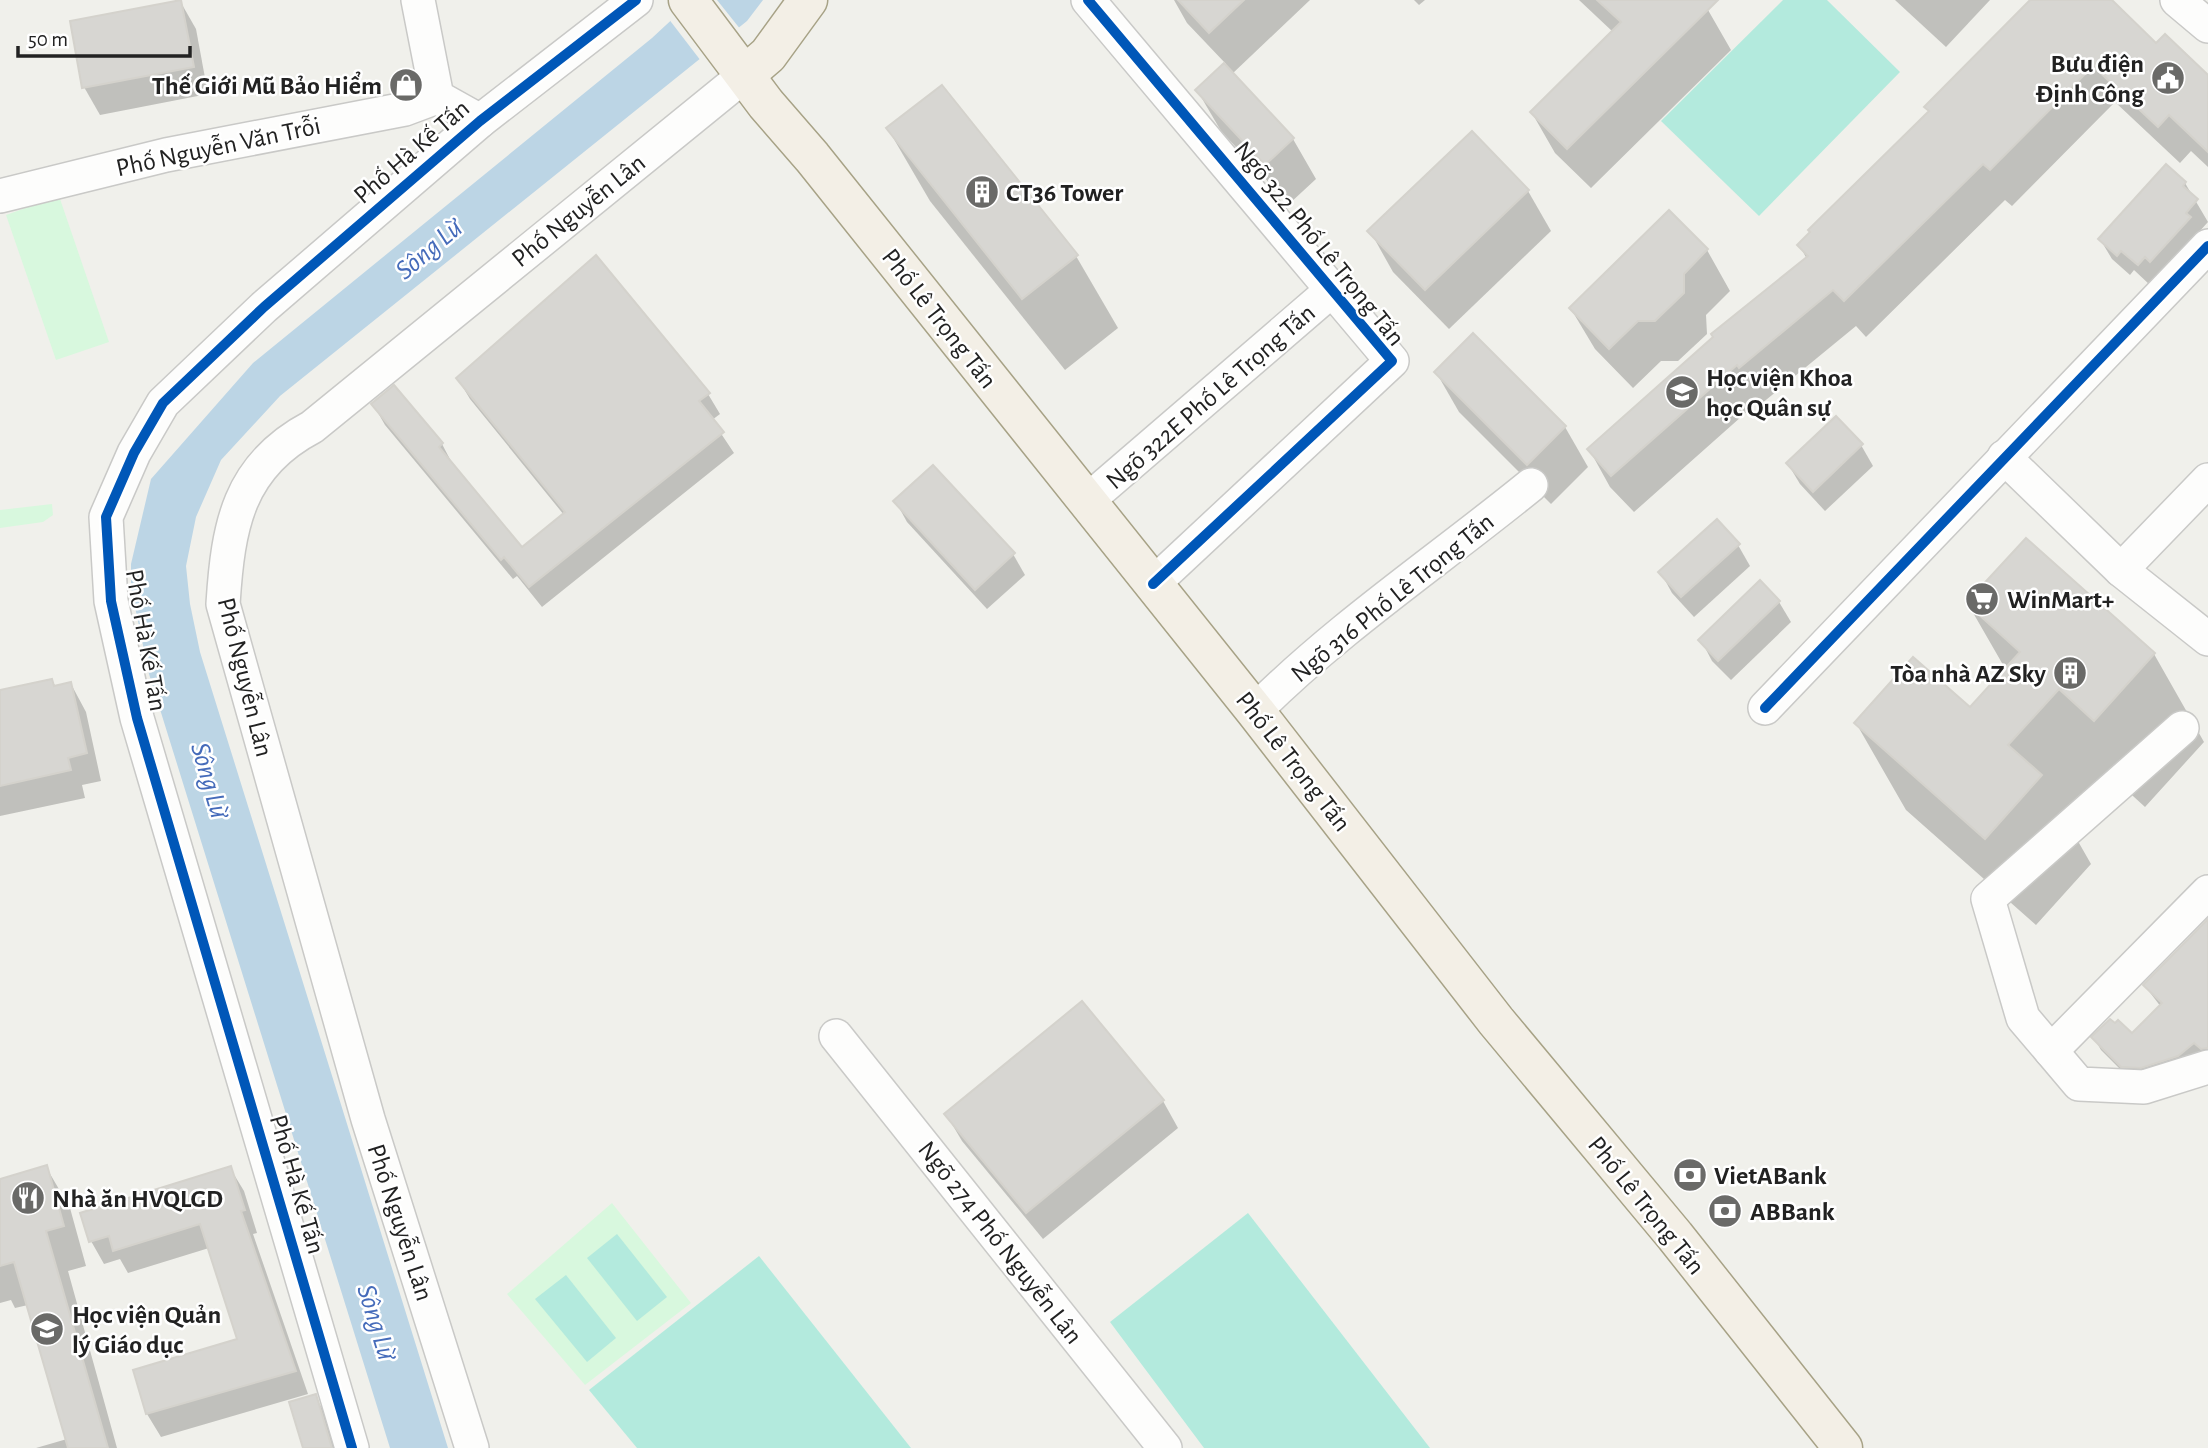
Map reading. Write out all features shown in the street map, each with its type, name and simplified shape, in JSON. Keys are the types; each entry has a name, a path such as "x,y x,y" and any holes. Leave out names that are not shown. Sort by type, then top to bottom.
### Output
{"main road":[{"name":"Phố Lê Trọng Tấn","path":"688,0 766,104 812,157 1255,711 1496,1021 1675,1236 1843,1448"},
{"path":"738,64 768,55 808,0"}],"street":[{"path":"418,0 436,97 480,121"},
{"name":"Phố Hà Kế Tấn","path":"352,1448 137,718 111,601 106,517 134,453 163,404 264,307 480,121 636,0"},
{"name":"Ngõ 322 Phố Lê Trọng Tấn","path":"1088,0 1392,361 1153,583"},
{"path":"2177,0 2208,26"},
{"name":"Phố Nguyễn Lân","path":"472,1448 368,1119 223,604 226,550 238,505 257,470 285,441 312,427 738,64"},
{"name":"Phố Nguyễn Văn Trỗi","path":"0,196 166,155 405,109 436,97"},
{"path":"1765,708 2208,246"},
{"name":"Ngõ 322E Phố Lê Trọng Tấn","path":"1087,501 1332,290"},
{"path":"2004,457 2121,570 2208,639"},
{"path":"2121,570 2208,480"},
{"name":"Ngõ 316 Phố Lê Trọng Tấn","path":"1255,711 1280,686 1353,626 1531,485"},
{"path":"2182,729 1988,899 2023,1018 2079,1084 2144,1087 2208,1067"},
{"path":"2051,1051 2208,892"},
{"name":"Ngõ 274 Phố Nguyễn Lân","path":"836,1036 1165,1448"}],"green space":[{"path":"59,196 109,342 56,360 6,215"},
{"path":"52,504 53,515 43,522 0,528 0,510"},
{"path":"612,1203 691,1303 585,1385 507,1294"}],"shaded area":[{"path":"1783,0 1827,0 1900,72 1759,216 1661,121"},
{"path":"1248,1213 1430,1448 1204,1448 1110,1322"},
{"path":"617,1234 667,1297 637,1321 587,1258"},
{"path":"759,1256 911,1448 637,1448 589,1390"},
{"path":"566,1275 616,1338 587,1362 535,1299"}],"water":[{"name":"Sông Lừ","path":"693,0 763,0 747,21 280,396 221,460 196,517 186,566 190,604 200,652 448,1448 390,1448 149,674 131,588 131,564 151,479 253,363 652,38"}],"pier":[{"path":"688,0 717,0 741,30 701,61 668,18"}],"building":[{"path":"181,0 194,67 82,88 70,21"},
{"path":"1178,0 1244,0 1209,33"},
{"path":"1597,0 1718,0 1567,149 1530,112 1621,22"},
{"path":"2030,0 2112,0 2156,43 2165,34 2208,75 2208,152 2169,115 2158,127 2093,66 1990,170 1983,164 1844,301 1833,290 1739,368 1737,365 1611,476 1587,449 1713,337 1711,334 1808,256 1797,245 1810,232 1808,230 1929,111 1924,107"},
{"path":"1224,63 1294,138 1265,165 1195,90"},
{"name":"CT36 Tower","path":"942,85 1078,255 1022,299 886,128"},
{"path":"1472,131 1529,190 1425,290 1367,231"},
{"path":"2166,164 2186,182 2183,186 2198,199 2186,213 2191,217 2150,262 2145,257 2138,265 2121,251 2117,256 2098,239"},
{"path":"1669,210 1708,249 1684,274 1684,293 1655,321 1638,321 1609,349 1569,308"},
{"path":"596,255 710,393 699,401 724,432 529,587 504,557 501,560 371,404 394,385 443,443 439,447 522,547 565,512 456,378"},
{"path":"1473,333 1566,426 1527,465 1434,372"},
{"path":"1836,416 1863,444 1813,492 1786,463"},
{"path":"933,465 1015,553 975,590 893,501"},
{"path":"1717,519 1740,544 1681,597 1658,572"},
{"name":"Tòa nhà AZ Sky","path":"2026,538 2155,653 2094,721 2059,689 2008,745 2042,775 1985,839 1854,723 1913,657 1970,707 2020,652 1966,603"},
{"path":"1760,580 1780,601 1718,661 1698,640"},
{"path":"52,679 54,686 71,682 87,753 68,758 71,770 0,786 0,690"},
{"path":"2208,919 2208,1048 2201,1049 2194,1043 2178,1056 2141,1068 2121,1067 2091,1037 2110,1019 2115,1023 2118,1020 2132,1033 2162,1003 2143,985"},
{"path":"1082,1001 1164,1100 1026,1213 944,1114"},
{"path":"47,1165 64,1226 46,1231 108,1448 68,1448 14,1262 0,1266 0,1179"},
{"path":"231,1166 245,1210 241,1211 296,1371 146,1414 133,1370 237,1339 200,1224 113,1251 109,1236 89,1242 80,1213"},
{"path":"316,1394 332,1448 303,1448 289,1402"}],"cycle path":[{"path":"352,1448 137,718 111,601 106,517 134,453 163,403 264,307 480,121 636,0"},
{"path":"1088,0 1392,361 1153,584"},
{"path":"1765,708 2208,246"}],"place":[{"name":"Bưu điện Định Công","path":"2168,78"},
{"name":"Thế Giới Mũ Bảo Hiểm","path":"406,85"},
{"name":"CT36 Tower","path":"982,192"},
{"name":"Học viện Khoa học Quân sự","path":"1682,392"},
{"name":"WinMart+","path":"1982,599"},
{"name":"Tòa nhà AZ Sky","path":"2070,673"},
{"name":"VietABank","path":"1690,1175"},
{"name":"Nhà ăn HVQLGD","path":"28,1198"},
{"name":"ABBank","path":"1725,1211"},
{"name":"Học viện Quản lý Giáo dục","path":"47,1329"}]}
